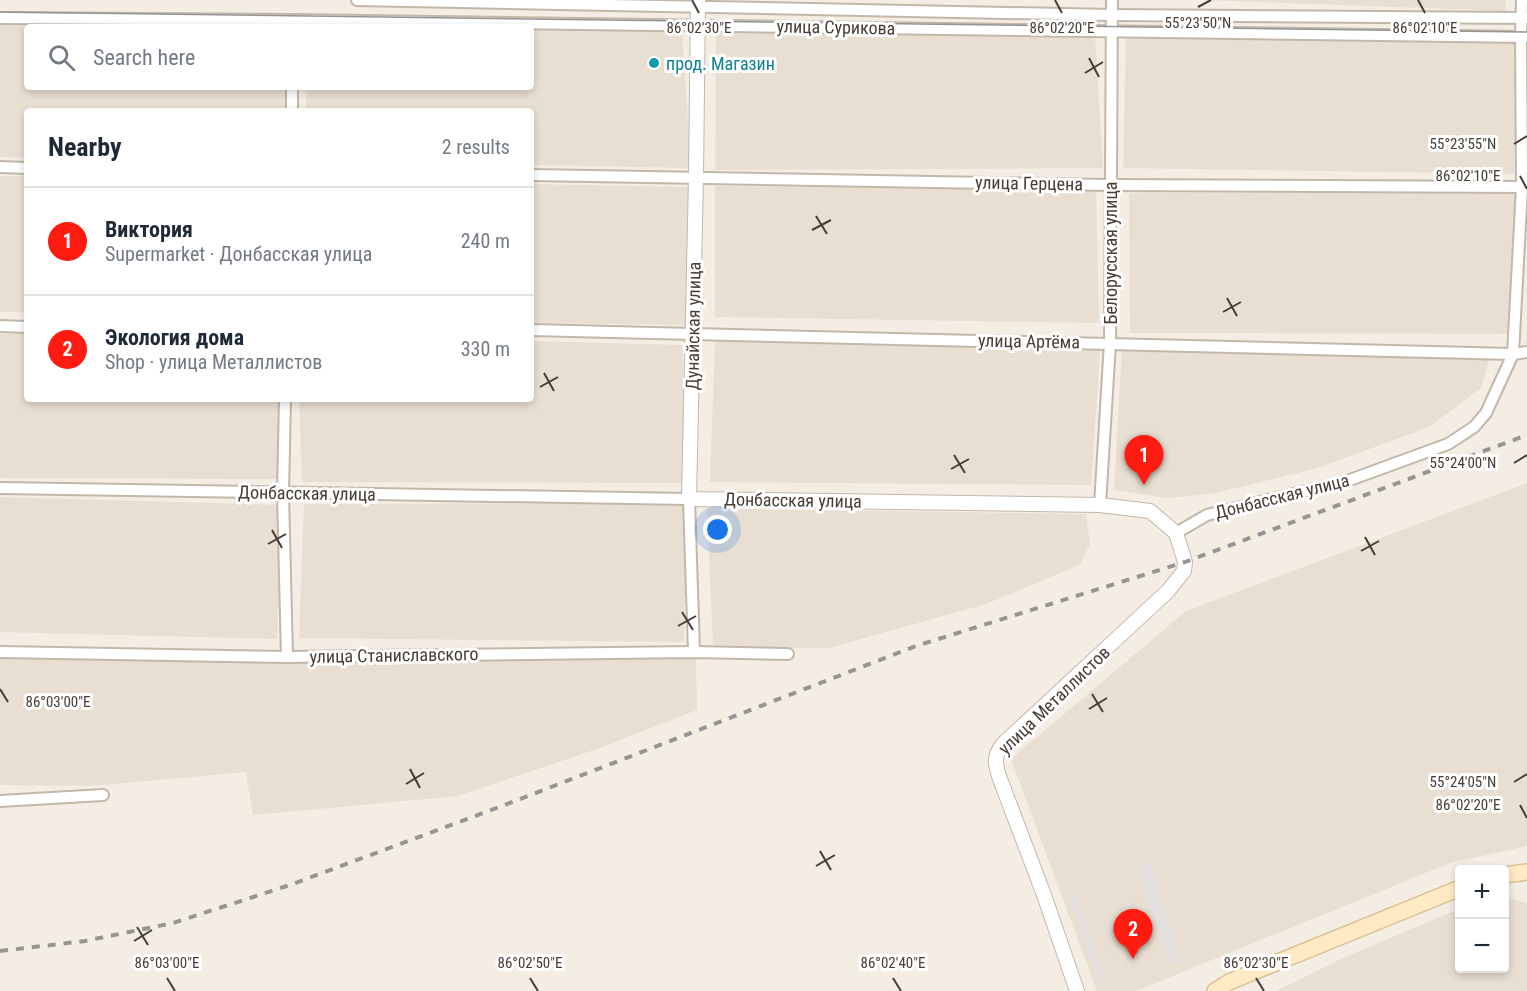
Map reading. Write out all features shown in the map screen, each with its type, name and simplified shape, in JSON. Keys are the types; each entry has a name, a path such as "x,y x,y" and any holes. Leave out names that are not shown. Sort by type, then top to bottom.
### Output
{"main road":[{"path":"1509,874 1527,872"},
{"path":"1215,991 1230,982 1455,890"}],"street":[{"name":"улица Сурикова","path":"357,0 698,3 1112,15 1524,18"},
{"name":"Белорусская улица","path":"1100,505 1110,343 1112,0"},
{"path":"1513,354 1525,187 1522,0"},
{"name":"Дунайская улица","path":"694,652 689,499 698,3"},
{"name":"улица Сурикова","path":"0,18 495,24"},
{"name":"улица Сурикова","path":"534,24 1524,37"},
{"path":"292,90 292,108"},
{"path":"0,167 24,168"},
{"name":"улица Герцена","path":"534,175 1110,184 1525,187"},
{"path":"0,326 24,327"},
{"name":"улица Артёма","path":"534,330 1513,354 1527,352"},
{"name":"Донбасская улица","path":"0,488 1100,505 1150,511 1176,533 1208,515 1347,481 1448,444 1474,427 1486,413 1513,354"},
{"path":"285,402 283,493 287,657"},
{"name":"улица Металлистов","path":"1077,991 995,765 995,755 1003,744 1160,598 1184,572 1185,562 1176,533"},
{"name":"улица Станиславского","path":"0,652 287,657 694,652 788,654"},
{"path":"0,801 103,795"}],"shaded area":[{"path":"1201,0 1506,0 1505,11"},
{"path":"0,19 169,24 24,24 24,90 286,90 286,108 24,108 24,158 0,157"},
{"path":"716,27 1095,37 1103,168 715,170"},
{"path":"534,28 682,31 691,168 534,165 534,108 306,108 306,90 534,90"},
{"path":"1126,36 1516,42 1514,174 1123,168"},
{"path":"0,176 24,176 24,312 0,312"},
{"path":"534,184 690,187 688,325 534,323"},
{"path":"715,186 1096,189 1099,323 715,317"},
{"path":"1129,193 1516,193 1511,334 1130,333"},
{"path":"0,334 24,334 24,402 281,402 282,479 0,478"},
{"path":"534,341 682,345 687,483 302,482 299,402 534,402"},
{"path":"715,341 1100,351 1091,485 710,482"},
{"path":"1122,347 1491,353 1481,388 1429,427 1318,468 1211,494 1167,498 1114,490"},
{"path":"1527,483 1527,846 1450,863 1136,991 1097,991 1011,759 1186,611"},
{"path":"0,497 282,505 277,639 0,632"},
{"path":"687,503 684,642 299,638 304,504"},
{"path":"707,508 1086,514 1090,544 1080,565 986,604 829,648 713,645"},
{"path":"0,650 694,652 697,710 597,749 458,796 253,815 246,772 91,786 0,785"},
{"path":"1151,863 1182,960 1169,964 1137,868"},
{"path":"1076,891 1106,980 1099,983 1068,893"},
{"path":"1509,899 1527,903 1527,991 1276,991 1343,958 1455,911 1455,973 1509,973"}],"tram line":[{"path":"0,12 1527,32"}],"railway":[{"path":"0,951 85,941 173,923 290,885 502,806 916,646 1185,562 1527,435"}],"place":[{"name":"прод. Магазин","path":"654,63"},
{"name":"Виктория","path":"1144,485"},
{"name":"Экология дома","path":"1133,959"}]}
